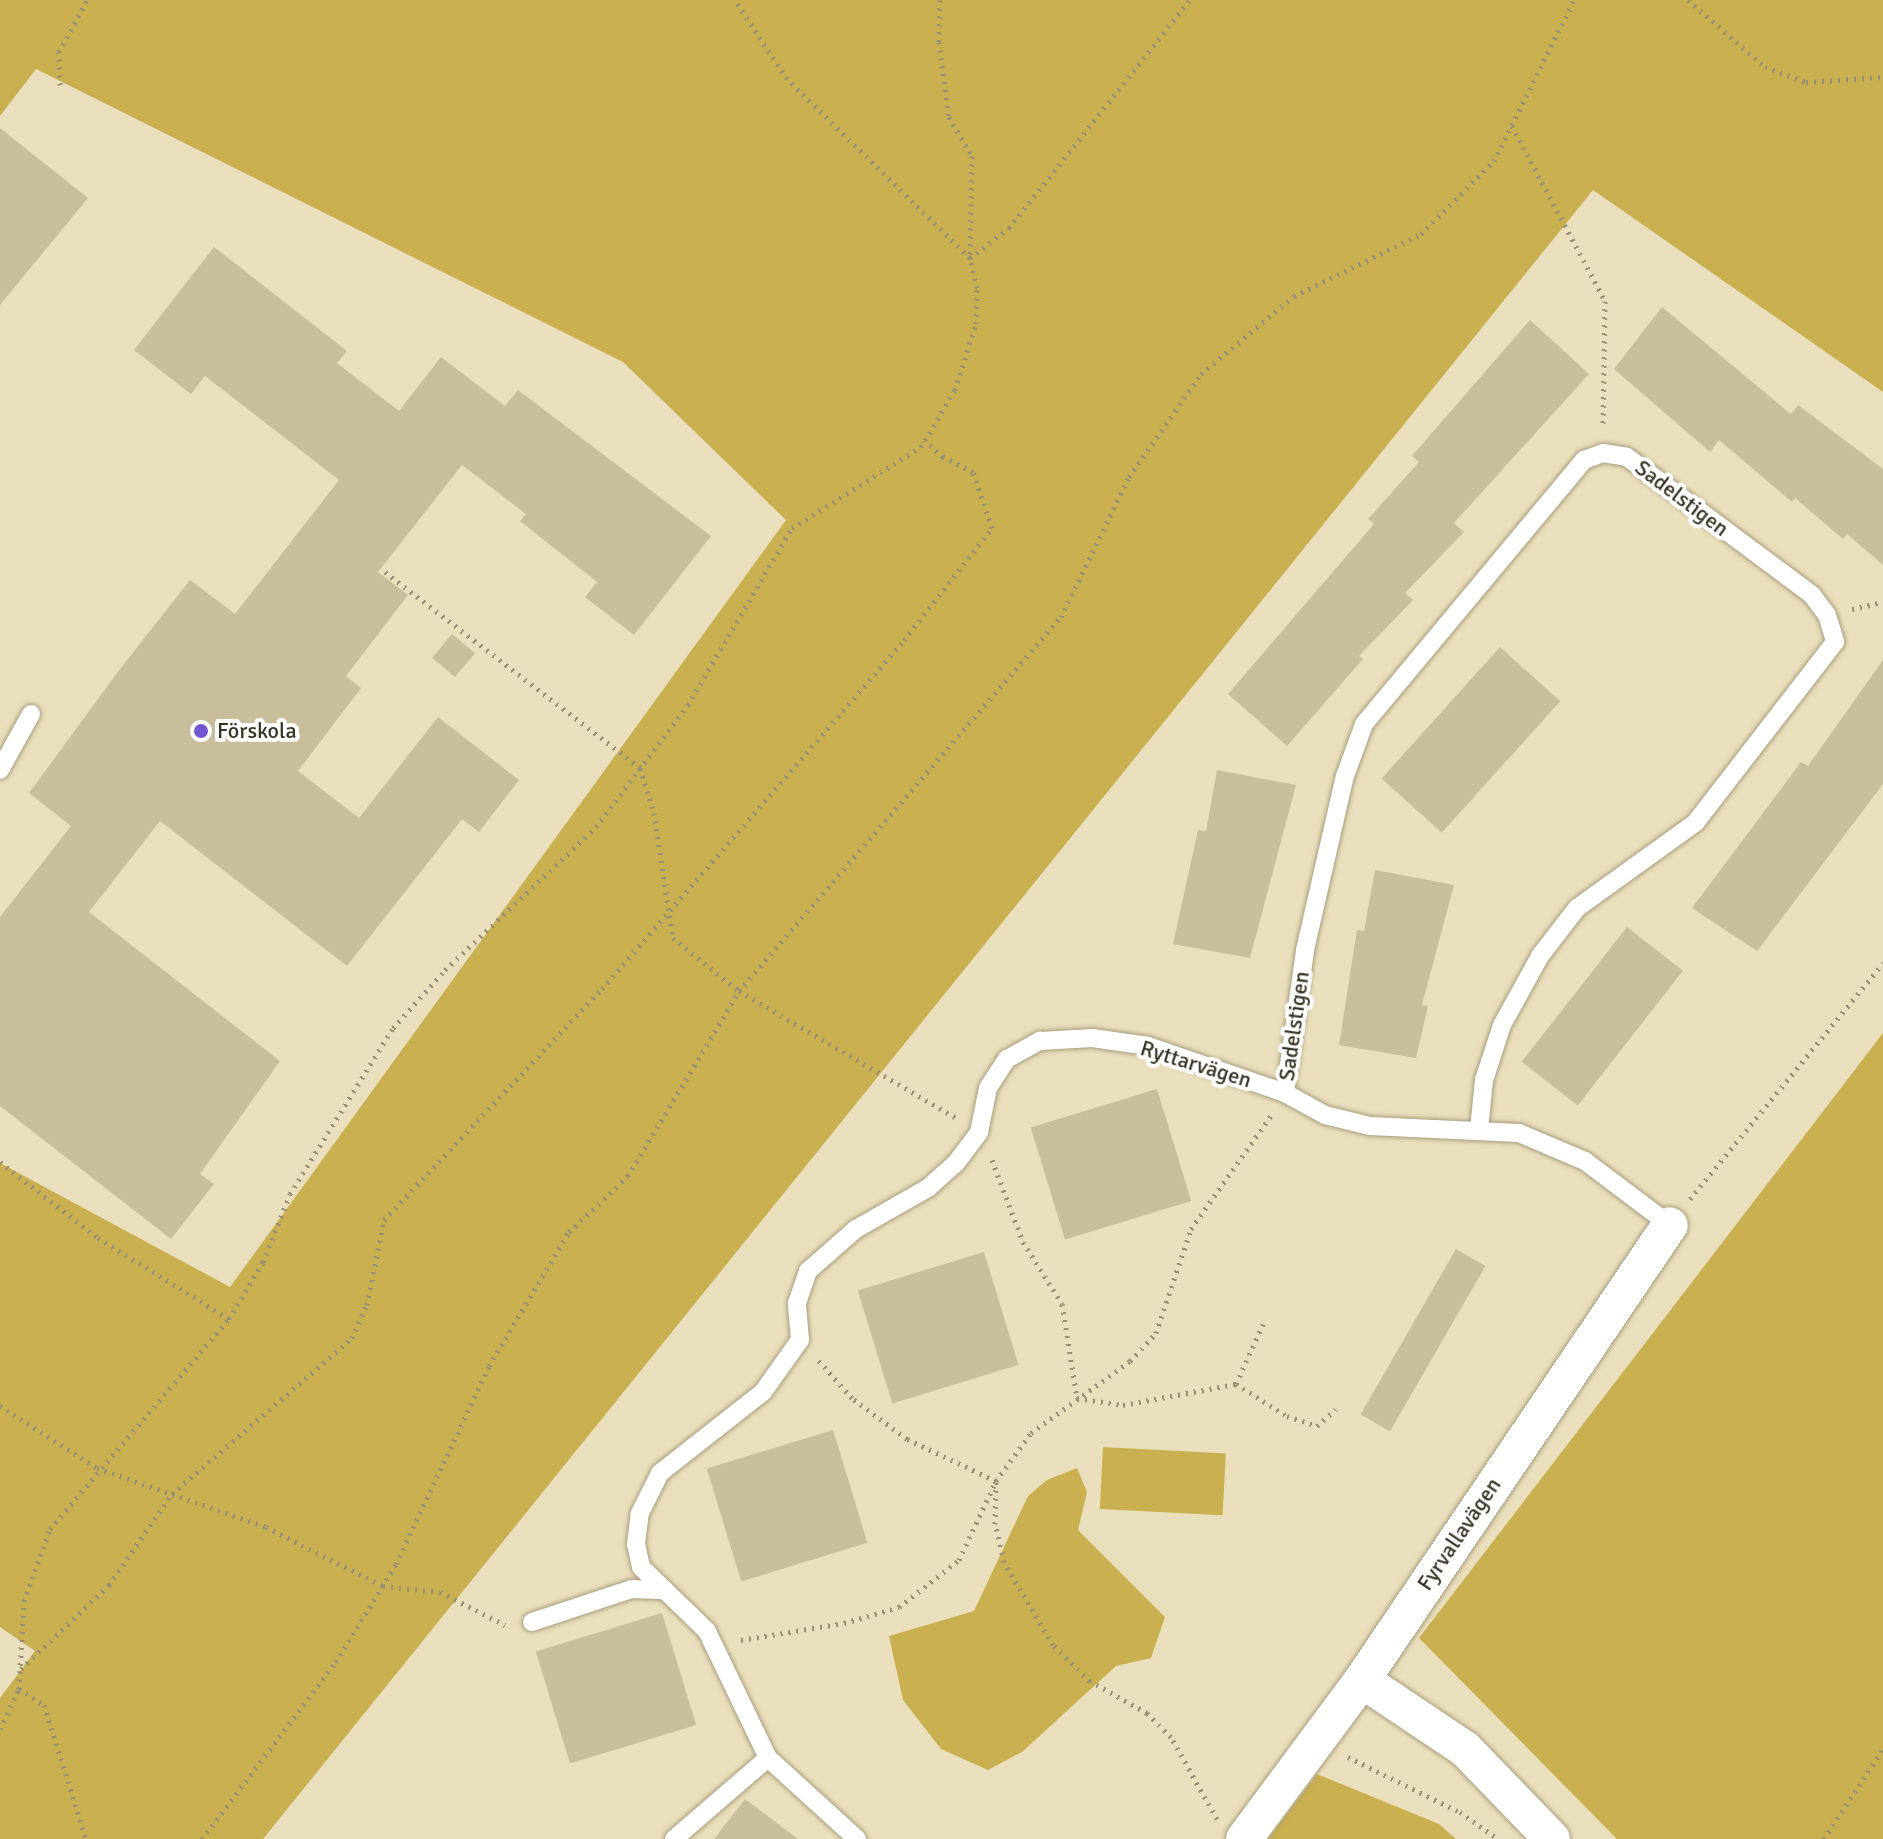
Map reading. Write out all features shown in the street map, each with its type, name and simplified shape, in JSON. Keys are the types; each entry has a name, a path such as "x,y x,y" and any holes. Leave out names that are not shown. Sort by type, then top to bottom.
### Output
{"street":[{"name":"Fyrvallavägen","path":"1233,1831 1316,1739 1362,1680 1670,1225"},
{"path":"1362,1680 1465,1749 1552,1839"}],"lane":[{"name":"Sadelstigen","path":"1285,1093 1305,950 1345,776 1364,724 1584,460 1603,453 1627,457 1812,595 1827,615 1835,642 1695,823 1577,908 1540,956 1502,1025 1484,1080 1479,1129"},
{"path":"0,770 31,714"},
{"name":"Ryttarvägen","path":"800,1340 797,1303 808,1271 856,1229 928,1188 956,1163 979,1132 988,1088 1007,1059 1040,1041 1092,1038 1148,1046 1285,1093 1325,1115 1370,1126 1519,1133 1553,1143 1670,1225"},
{"path":"800,1340 763,1392 660,1473 646,1493 639,1555 641,1567 715,1644 768,1758 857,1839"},
{"path":"532,1622 632,1589 665,1590"},
{"path":"674,1839 768,1758"}],"path":[{"path":"60,85 59,52 87,0"},
{"path":"735,0 787,79 970,258"},
{"path":"0,1729 19,1689 24,1601 50,1529 97,1468 155,1410 229,1319 263,1262 297,1182 393,1028 445,970 596,827 688,705 792,528 854,493 925,440 955,390 976,324 977,288 970,258 972,156 949,117 939,42 940,0"},
{"path":"970,258 1009,228 1190,0"},
{"path":"202,1839 336,1662 383,1586 489,1366 569,1232 628,1176 739,991 1061,617 1129,477 1201,374 1294,296 1421,234 1494,161 1574,0"},
{"path":"1688,0 1765,67 1806,82 1883,77"},
{"path":"1512,125 1605,301 1603,453"},
{"path":"20,1670 109,1585 172,1494 352,1338 367,1305 384,1220 508,1093 669,910 904,640 992,528 973,472 943,457 925,440"},
{"path":"385,572 640,768 654,813 673,938 739,991 979,1132 1023,1242 1062,1304 1077,1398"},
{"path":"1670,1225 1883,963"},
{"path":"715,1644 844,1623 899,1607 959,1560 996,1481 1031,1433 1130,1361 1156,1333 1191,1229 1285,1093"},
{"path":"0,1162 98,1238 229,1319"},
{"path":"1236,1384 1264,1322"},
{"path":"800,1340 852,1398 907,1439 996,1481"},
{"path":"1077,1398 1123,1405 1236,1384 1287,1416 1317,1426 1336,1409"},
{"path":"0,1406 97,1468 266,1527 383,1586 440,1592 512,1628 532,1622"},
{"path":"996,1481 995,1524 1004,1562 1053,1645 1090,1681 1147,1713 1171,1737 1233,1831"},
{"path":"19,1689 44,1705 86,1839"},
{"path":"1316,1739 1460,1812 1498,1839"},
{"path":"1824,1839 1883,1749"}],"shaded area":[{"path":"0,0 1883,0 1883,392 1593,190 263,1839 0,1839 0,1698 35,1651 0,1627 0,1163 230,1287 786,520 623,362 36,69 0,116"},
{"path":"1883,1033 1883,1839 1617,1839 1419,1638"},
{"path":"1103,1447 1226,1453 1223,1515 1100,1509"},
{"path":"1077,1468 1087,1492 1078,1530 1165,1617 1151,1658 1116,1666 1022,1752 988,1770 941,1749 903,1700 889,1636 974,1611 1028,1496 1047,1480"},
{"path":"1317,1774 1439,1824 1456,1839 1268,1839"}],"building":[{"path":"0,128 88,198 0,305"},
{"name":"Förskola","path":"214,247 347,351 337,363 399,411 441,357 505,406 518,390 711,536 634,635 585,597 597,582 520,521 526,514 462,465 378,572 408,595 346,676 361,688 298,771 359,818 438,717 519,780 479,832 462,819 347,966 160,821 89,912 280,1061 200,1174 214,1184 171,1239 0,1106 0,917 71,826 29,793 117,673 190,580 235,614 339,480 205,376 191,394 134,350"},
{"path":"1662,307 1791,414 1798,405 1883,469 1883,565 1847,534 1843,539 1795,498 1792,502 1719,440 1710,452 1614,369"},
{"path":"1530,320 1589,374 1454,523 1464,532 1405,593 1413,600 1359,656 1363,659 1287,746 1228,694 1374,524 1368,519 1419,462 1412,456"},
{"path":"452,634 475,653 455,677 432,658"},
{"path":"1500,647 1560,701 1442,833 1382,779"},
{"path":"1883,660 1883,784 1757,951 1692,908 1801,762 1808,766"},
{"path":"1217,770 1296,785 1250,958 1173,944 1198,830 1206,831"},
{"path":"1375,870 1454,885 1422,1005 1428,1006 1416,1058 1339,1045 1357,930 1364,931"},
{"path":"1627,927 1683,971 1578,1105 1522,1062"},
{"path":"1157,1089 1191,1201 1065,1239 1031,1128"},
{"path":"1456,1249 1485,1266 1390,1431 1360,1414"},
{"path":"984,1252 1018,1365 892,1403 858,1291"},
{"path":"833,1430 867,1543 741,1581 707,1469"},
{"path":"662,1613 696,1725 570,1763 536,1652"},
{"path":"745,1799 798,1839 714,1839"}],"place":[{"name":"Förskola","path":"201,731"}]}
